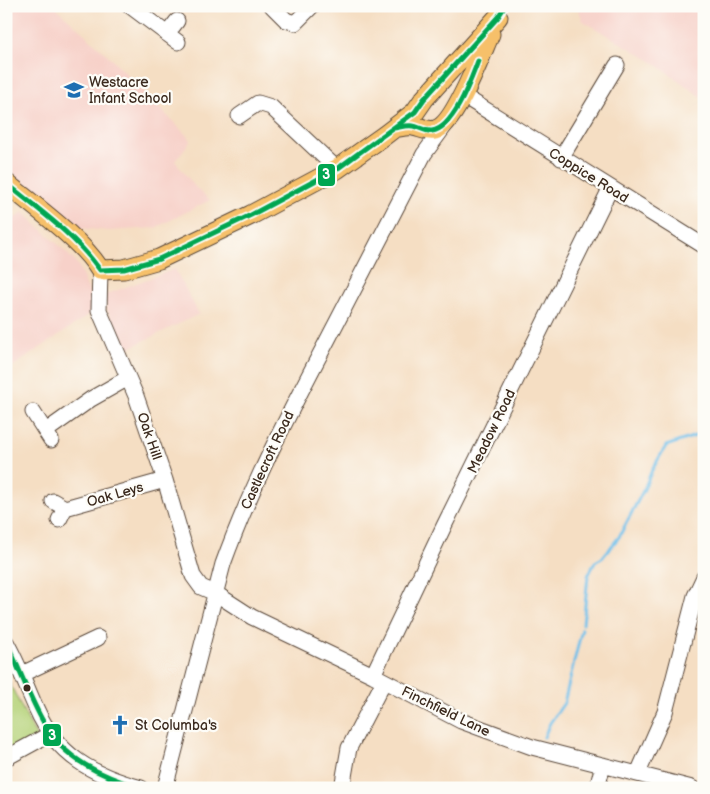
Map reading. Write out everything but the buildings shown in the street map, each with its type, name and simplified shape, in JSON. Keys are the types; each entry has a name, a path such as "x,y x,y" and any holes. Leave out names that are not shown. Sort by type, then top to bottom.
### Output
{"main road":[{"path":"6,184 68,235 94,259 100,270 124,269 159,259 251,215 337,169 394,128 418,123 437,86 501,12"},
{"path":"418,123 431,131 438,130 446,124 464,102 501,12"},
{"path":"437,86 446,83 454,85 464,102"}],"street":[{"path":"130,6 172,38 177,21"},
{"path":"272,6 286,20 294,23 312,6"},
{"path":"561,158 617,65"},
{"name":"Coppice Road","path":"464,102 561,158 704,246"},
{"path":"239,116 258,103 271,107 337,169"},
{"path":"418,123 424,154"},
{"name":"Castlecroft Road","path":"165,788 215,593 234,534 264,464 424,154 446,124"},
{"name":"Meadow Road","path":"342,788 349,748 444,526 610,189"},
{"name":"Oak Hill","path":"100,270 99,310 136,396 165,480 193,576 201,587 215,593"},
{"path":"33,412 49,435 91,399 128,378"},
{"name":"Oak Leys","path":"59,510 165,480"},
{"path":"638,773 665,712 694,596 704,576"},
{"name":"Finchfield Lane","path":"215,593 252,617 379,678 461,721 532,747 692,788"},
{"path":"22,674 98,638"},
{"path":"6,642 11,659 22,674 37,710 50,734 67,753 88,768 123,783 141,788"},
{"path":"6,758 50,734"},
{"path":"597,788 603,765"}],"shaded area":[{"name":"Westacre Infant School","path":"6,6 54,6 113,60 191,140 175,161 196,188 210,200 155,228 109,231 80,228 58,217 6,175"},
{"path":"577,6 704,6 704,99 653,62 583,21"},
{"path":"23,212 78,265 94,304 90,314 6,371 6,225"},
{"path":"175,269 199,314 125,350 106,307 104,295"}],"green space":[{"path":"6,676 37,738 6,751"}],"waterway":[{"path":"583,624 588,576 595,562 602,558 619,537 666,446 704,433"},
{"path":"544,737 550,723 564,703 582,629"}],"transit line":[{"name":"3","path":"100,270 124,269 159,259 251,215 337,169 415,112 424,99 498,17 505,6"},
{"name":"3","path":"394,128 411,126 430,131 440,128 461,102 478,61"},
{"name":"3","path":"6,183 68,234 100,270"},
{"name":"3","path":"6,642 44,723 62,747 73,757 98,772 140,788"}],"place":[{"name":"Westacre Infant School","path":"74,90"},
{"name":"St Columba's","path":"120,725"}]}
